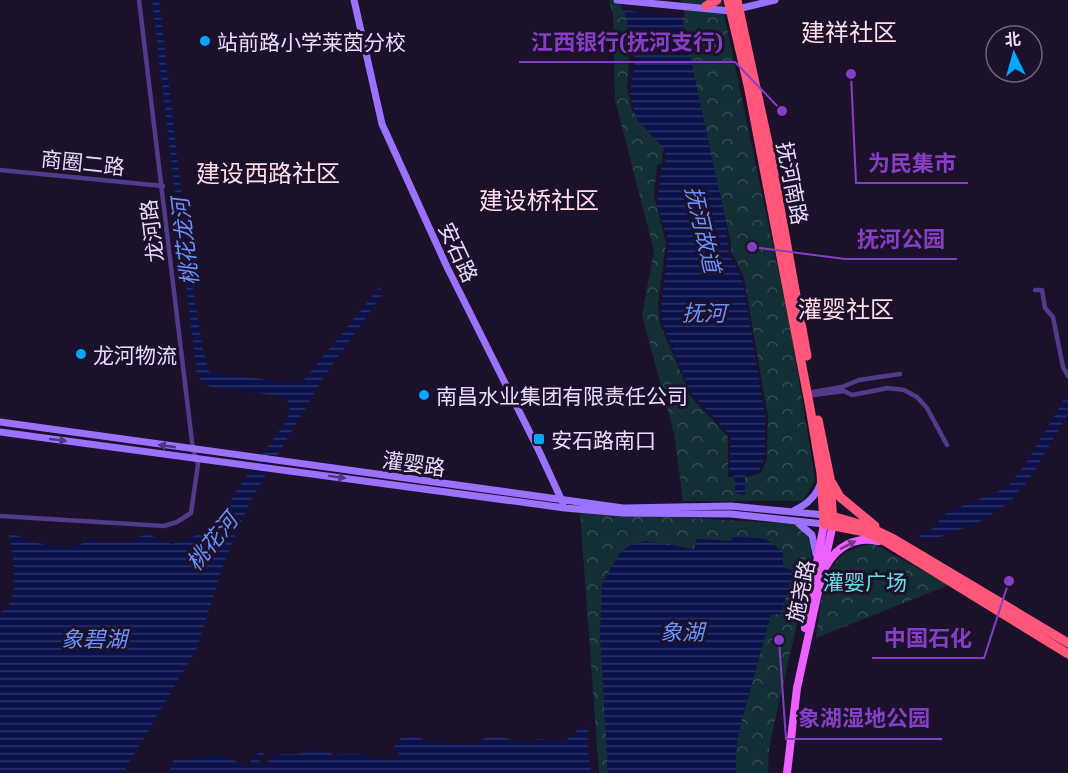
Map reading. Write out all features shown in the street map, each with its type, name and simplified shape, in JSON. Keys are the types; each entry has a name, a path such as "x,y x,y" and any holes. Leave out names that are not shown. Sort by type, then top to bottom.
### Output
{"highway":[{"path":"705,8 717,0"},
{"name":"抚河南路","path":"733,6 770,152 813,393 826,478 829,520"},
{"name":"抚河南路","path":"733,6 810,408 826,478"},
{"path":"826,478 840,497 890,541 1068,643"},
{"path":"829,520 867,526 1068,654"}],"main road":[{"name":"安石路","path":"354,0 382,124 447,267 539,451 563,505"},
{"path":"617,0 705,8 775,0"},
{"path":"652,0 705,8"},
{"name":"灌婴路","path":"0,422 193,450 283,460 563,505 623,508 731,506 793,511 829,520"},
{"name":"灌婴路","path":"0,432 623,513 720,513 795,520 829,520"},
{"path":"793,511 806,504 826,478"},
{"path":"795,520 812,535 816,546 819,572"},
{"name":"施尧路","path":"787,773 797,688 829,520"},
{"path":"819,572 844,545 863,539 890,541"},
{"name":"施尧路","path":"781,773 793,689 819,572"}],"street":[{"name":"龙河路","path":"0,516 164,526 177,522 191,513 198,464 193,450 139,0"},
{"name":"商圈二路","path":"0,170 163,186"},
{"path":"1035,290 1042,290 1045,308 1053,317 1063,367 1068,376"},
{"path":"813,393 842,387 859,380 900,374"},
{"path":"813,393 844,391 852,394 888,388 904,390 917,397 927,408 947,445"}],"green space":[{"path":"609,0 621,0 627,18 629,58 627,88 632,111 664,143 662,163 657,165 654,196 666,243 658,304 660,324 691,397 728,437 728,477 747,477 761,473 767,459 768,417 744,277 731,251 731,242 674,0 721,0 791,331 815,480 803,501 683,501 674,434 642,315 654,251 615,100 613,15"},
{"path":"580,512 795,524 807,536 811,563 773,729 768,773 736,773 736,747 771,614 781,614 783,567 744,537 733,536 731,541 697,539 694,549 645,541 607,765 608,773 599,773"},
{"name":"灌婴广场","path":"874,544 949,585 816,638 823,591 834,565 843,555 856,548"}],"water":[{"name":"象碧湖","path":"152,0 159,0 190,269 202,346 209,372 291,383 303,381 380,287 381,296 325,375 251,500 226,557 197,648 123,773 0,773 0,613 12,599 14,588 14,564 8,532 58,547 77,545 92,538 101,542 126,542 147,534 172,544 187,540 217,524 237,490 283,426 290,412 288,401 280,396 211,387 205,385 197,375"},
{"name":"抚河","path":"622,0 678,0 725,218 729,253 743,282 765,415 765,457 758,473 745,475 745,495 736,493 734,474 729,474 731,436 691,393 663,325 661,308 669,242 657,206 661,169 665,165 666,150 637,120 630,95 635,62"},
{"path":"1068,393 1068,414 1030,478 1010,502 978,523 929,541 918,536 931,530 944,515 1010,484 1028,460"},
{"name":"象湖","path":"733,536 766,539 783,552 783,567 792,570 792,578 781,614 771,615 741,723 736,747 736,773 608,773 600,636 602,583 620,553 631,545 645,541 694,549 696,539 731,541"},
{"path":"585,724 588,728 588,753 592,773 170,773 171,763 176,758 193,760 218,755 246,767 266,748 258,764 264,765 279,755 299,754 317,748 322,751 327,750 333,755 356,754 386,760 400,755 393,748 401,738 416,736 426,741 443,743 471,744 486,738 500,737 535,745 537,739 564,742"}],"pier":[{"path":"619,0 681,0 685,18 622,10"}],"place":[{"name":"站前路小学莱茵分校","path":"205,41"},
{"name":"为民集市","path":"851,74"},
{"name":"江西银行(抚河支行)","path":"782,111"},
{"name":"抚河公园","path":"752,247"},
{"name":"龙河物流","path":"81,354"},
{"name":"南昌水业集团有限责任公司","path":"424,395"},
{"name":"安石路南口","path":"539,439"},
{"name":"中国石化","path":"1009,581"},
{"name":"象湖湿地公园","path":"779,640"}],"district":[{"name":"建祥社区","path":"849,31"},
{"name":"建设西路社区","path":"268,172"},
{"name":"建设桥社区","path":"539,199"},
{"name":"灌婴社区","path":"846,308"}],"water label":[{"name":"抚河故道","path":"704,229"},
{"name":"桃花龙河","path":"184,242"},
{"name":"桃花河","path":"211,541"}]}
